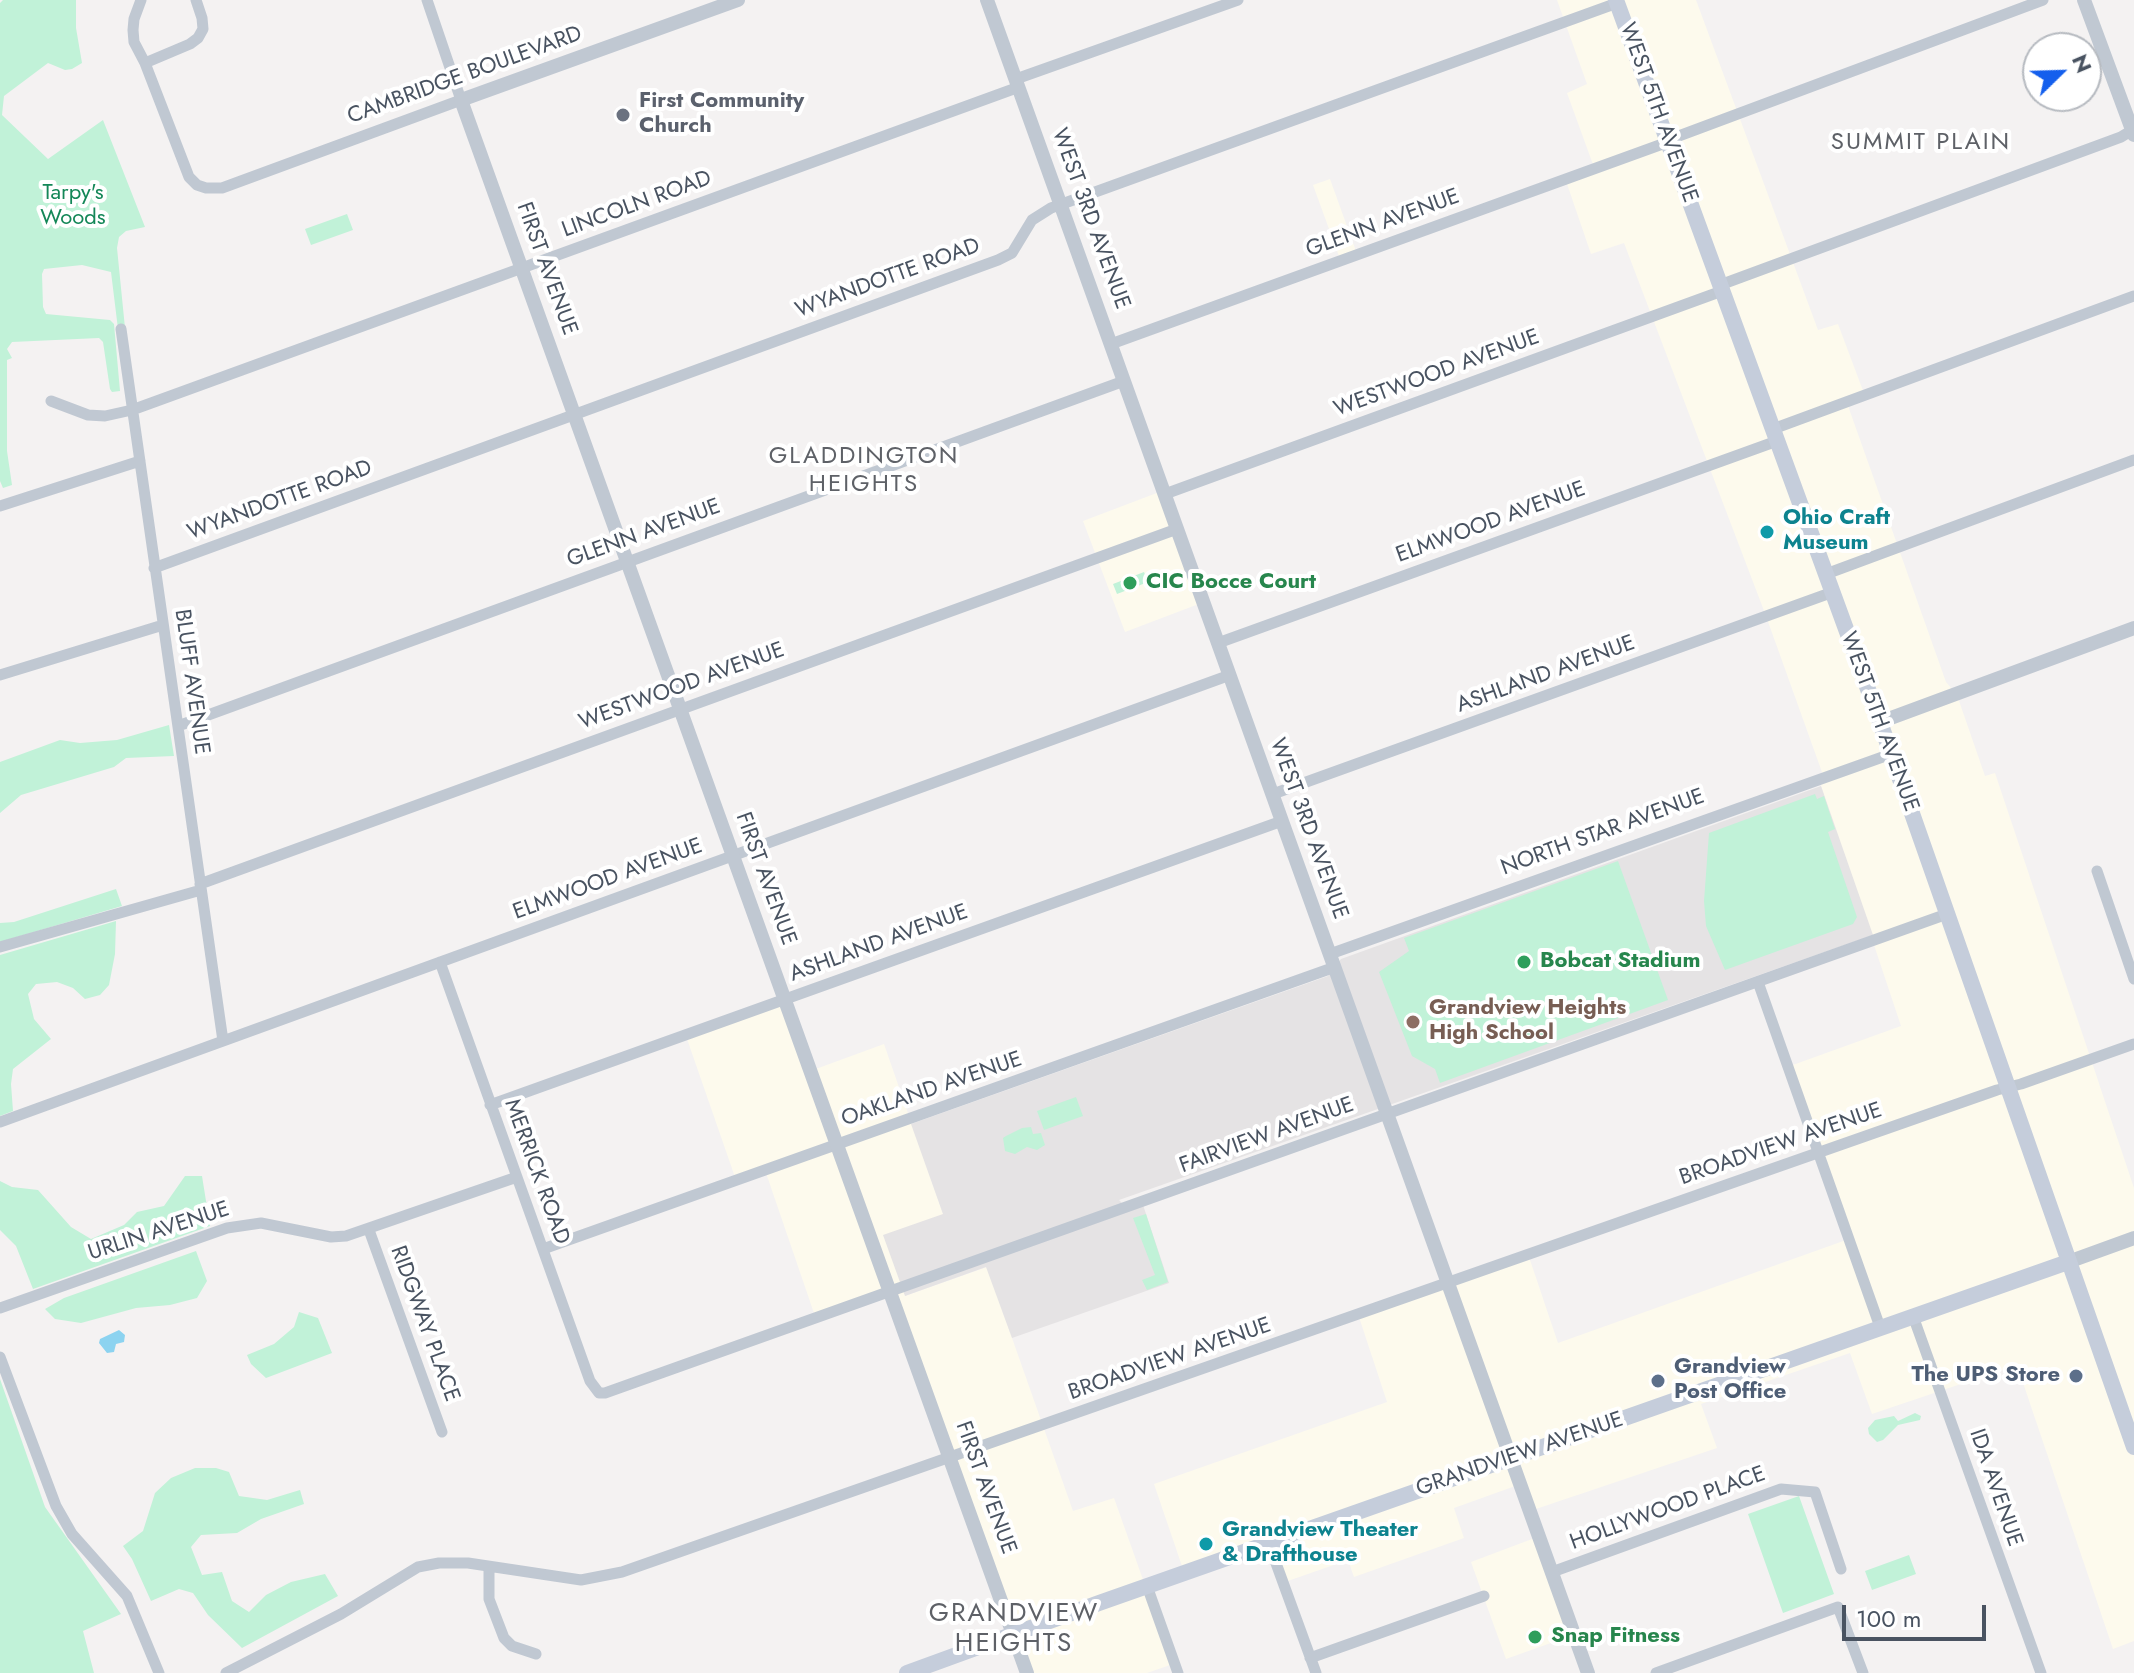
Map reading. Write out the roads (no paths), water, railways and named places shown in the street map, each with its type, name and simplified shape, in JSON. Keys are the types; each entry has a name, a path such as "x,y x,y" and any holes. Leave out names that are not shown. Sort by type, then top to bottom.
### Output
{"main road":[{"name":"WEST 5TH AVENUE","path":"1617,2 1880,722 2134,1447"},
{"name":"GRANDVIEW AVENUE","path":"907,1673 2068,1262"}],"street":[{"path":"141,0 133,30 134,42 145,63 198,38 203,29 196,0"},
{"path":"427,0 461,100"},
{"name":"CAMBRIDGE BOULEVARD","path":"145,63 181,163 189,177 197,185 222,188 738,0"},
{"name":"WEST 3RD AVENUE","path":"987,0 1588,1673"},
{"name":"LINCOLN ROAD","path":"51,401 72,411 96,416 132,410 1238,0"},
{"name":"GLENN AVENUE","path":"1111,344 1668,141 2043,0"},
{"path":"2084,0 2133,131"},
{"name":"WYANDOTTE ROAD","path":"154,568 998,260 1012,253 1032,220 1061,204 1617,2"},
{"name":"FIRST AVENUE","path":"461,100 1027,1673"},
{"name":"WESTWOOD AVENUE","path":"1165,494 2133,131"},
{"name":"ELMWOOD AVENUE","path":"1218,643 1775,435 2134,296"},
{"name":"BLUFF AVENUE","path":"121,329 223,1041"},
{"name":"GLENN AVENUE","path":"178,726 1124,381"},
{"path":"1826,574 2134,460"},
{"path":"0,506 140,461"},
{"name":"WESTWOOD AVENUE","path":"0,947 201,887 1177,529"},
{"name":"ASHLAND AVENUE","path":"1273,794 1833,592"},
{"path":"0,675 163,625"},
{"path":"1880,722 2134,628"},
{"name":"ELMWOOD AVENUE","path":"0,1122 1230,675"},
{"name":"NORTH STAR AVENUE","path":"1332,960 1891,754"},
{"name":"ASHLAND AVENUE","path":"490,1105 1282,821"},
{"path":"2097,871 2134,979"},
{"name":"FAIRVIEW AVENUE","path":"599,1393 636,1383 1947,914"},
{"name":"OAKLAND AVENUE","path":"543,1249 837,1145 1332,960"},
{"name":"MERRICK ROAD","path":"440,962 590,1381 599,1393"},
{"path":"1758,982 1880,1327"},
{"name":"BROADVIEW AVENUE","path":"226,1673 341,1614 418,1567 468,1563 581,1580 602,1578 2134,1044"},
{"name":"URLIN AVENUE","path":"0,1308 227,1228 272,1224 331,1237 346,1236 517,1177"},
{"name":"RIDGWAY PLACE","path":"369,1230 442,1432"},
{"name":"GRANDVIEW AVENUE","path":"2068,1262 2134,1238"},
{"name":"IDA AVENUE","path":"1913,1316 2041,1673"},
{"path":"0,1357 56,1506 72,1534 127,1596 159,1673"},
{"name":"HOLLYWOOD PLACE","path":"1552,1572 1781,1489 1815,1492 1841,1569"},
{"path":"1269,1544 1316,1673"},
{"path":"489,1568 489,1599 504,1638 512,1646 536,1654"},
{"path":"1147,1586 1178,1673"},
{"path":"1310,1658 1484,1596"},
{"path":"1656,1673 1838,1607 1863,1673"}],"water":[{"path":"119,1330 125,1335 124,1342 116,1344 114,1352 107,1353 99,1343 100,1339"}],"place":[{"name":"First Community Church","path":"623,115"},
{"name":"Ohio Craft Museum","path":"1767,532"},
{"name":"CIC Bocce Court","path":"1130,583"},
{"name":"Bobcat Stadium","path":"1524,962"},
{"name":"Grandview Heights High School","path":"1413,1022"},
{"name":"The UPS Store","path":"2076,1376"},
{"name":"Grandview Post Office","path":"1658,1381"},
{"name":"Grandview Theater & Drafthouse","path":"1206,1544"},
{"name":"Snap Fitness","path":"1535,1637"}],"district":[{"name":"SUMMIT PLAIN","path":"1921,143"},
{"name":"GLADDINGTON HEIGHTS","path":"864,471"},
{"name":"GRANDVIEW HEIGHTS","path":"1014,1630"}],"park label":[{"name":"Tarpy's Woods","path":"73,206"}]}
